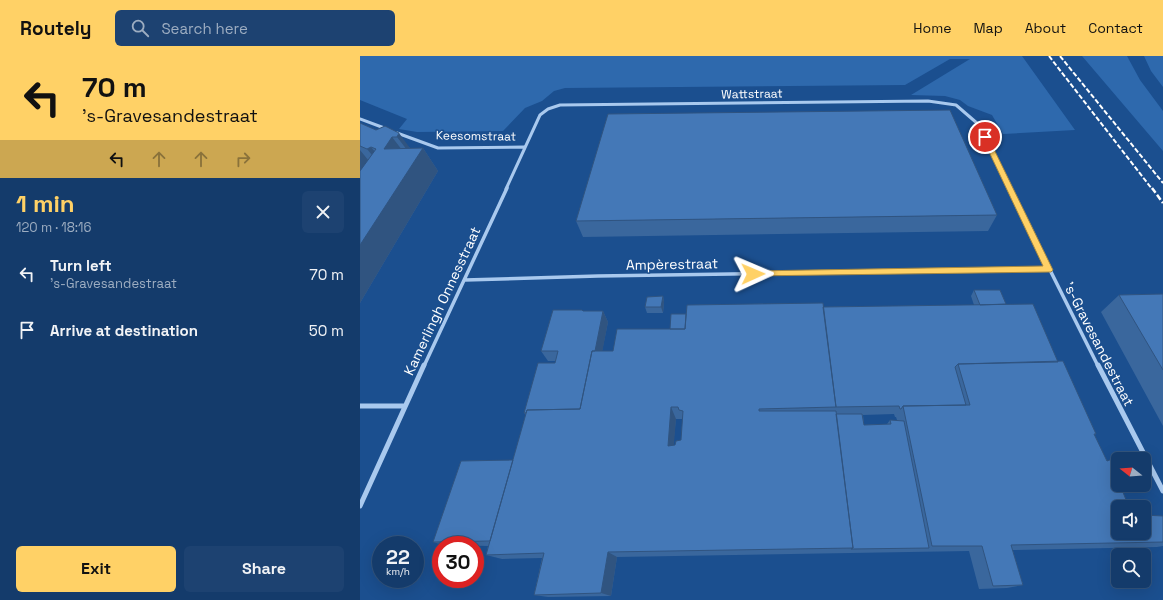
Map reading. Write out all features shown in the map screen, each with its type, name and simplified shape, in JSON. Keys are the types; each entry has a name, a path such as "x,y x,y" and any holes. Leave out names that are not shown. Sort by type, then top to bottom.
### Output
{"street":[{"name":"Wattstraat","path":"548,109 560,105 928,101 956,105"},
{"name":"'s-Gravesandestraat","path":"956,105 978,124 1048,270 1163,491"},
{"name":"Kamerlingh Onnesstraat","path":"360,506 404,406 465,280 524,147 540,115 548,109"},
{"name":"Keesomstraat","path":"360,119 438,148 524,147"},
{"name":"Ampèrestraat","path":"465,280 614,276 1048,270"},
{"path":"360,406 404,406"}],"shaded area":[{"path":"360,56 1022,56 1075,130 1003,134 992,115 968,106 960,100 945,96 911,95 970,59 950,59 905,85 565,88 554,91 542,101 525,108 503,131 417,132 399,129 407,119 360,100"},
{"path":"1082,56 1127,56 1140,80 1163,111 1163,151"},
{"path":"1144,56 1163,56 1163,87 1151,71"}],"building":[{"path":"950,110 997,215 576,221 608,114"},
{"path":"360,123 376,130 385,126 399,133 397,137 392,137 384,149 423,148 360,245 360,171 376,149 371,147 367,149 360,146"},
{"path":"974,290 1000,290 1006,304 980,305"},
{"path":"1163,294 1163,370 1119,295"},
{"path":"663,296 661,307 645,307 647,297"},
{"path":"823,303 836,407 759,409 759,411 836,411 853,548 608,552 601,593 534,595 544,553 486,555 527,410 580,409 592,351 613,351 617,329 685,329 687,305","holes":["671,407 678,407 679,410 683,411 681,440 676,441 675,445 668,446"]},
{"path":"1033,304 1058,362 958,364 955,367 966,405 903,406 901,409 899,406 836,407 823,307"},
{"path":"553,310 603,311 595,351 592,351 580,409 527,410 526,413 524,413 538,363 555,363 558,351 541,351"},
{"path":"671,314 686,314 685,329 670,329"},
{"path":"1063,361 1107,461 1111,460 1111,492 1123,492 1126,500 1111,500 1111,540 1151,540 1151,515 1163,516 1163,542 1011,545 1023,585 993,586 982,546 932,546 903,406 970,405 958,364"},
{"path":"836,414 862,414 864,425 891,424 890,420 904,421 929,548 851,549 853,548"},
{"path":"513,460 490,541 484,541 484,536 435,536 461,461"}],"railway":[{"path":"1049,56 1152,189"},
{"path":"1060,56 1163,183"},
{"path":"1152,188 1163,203"}],"route":[{"path":"753,274 1048,270 985,137"}]}
